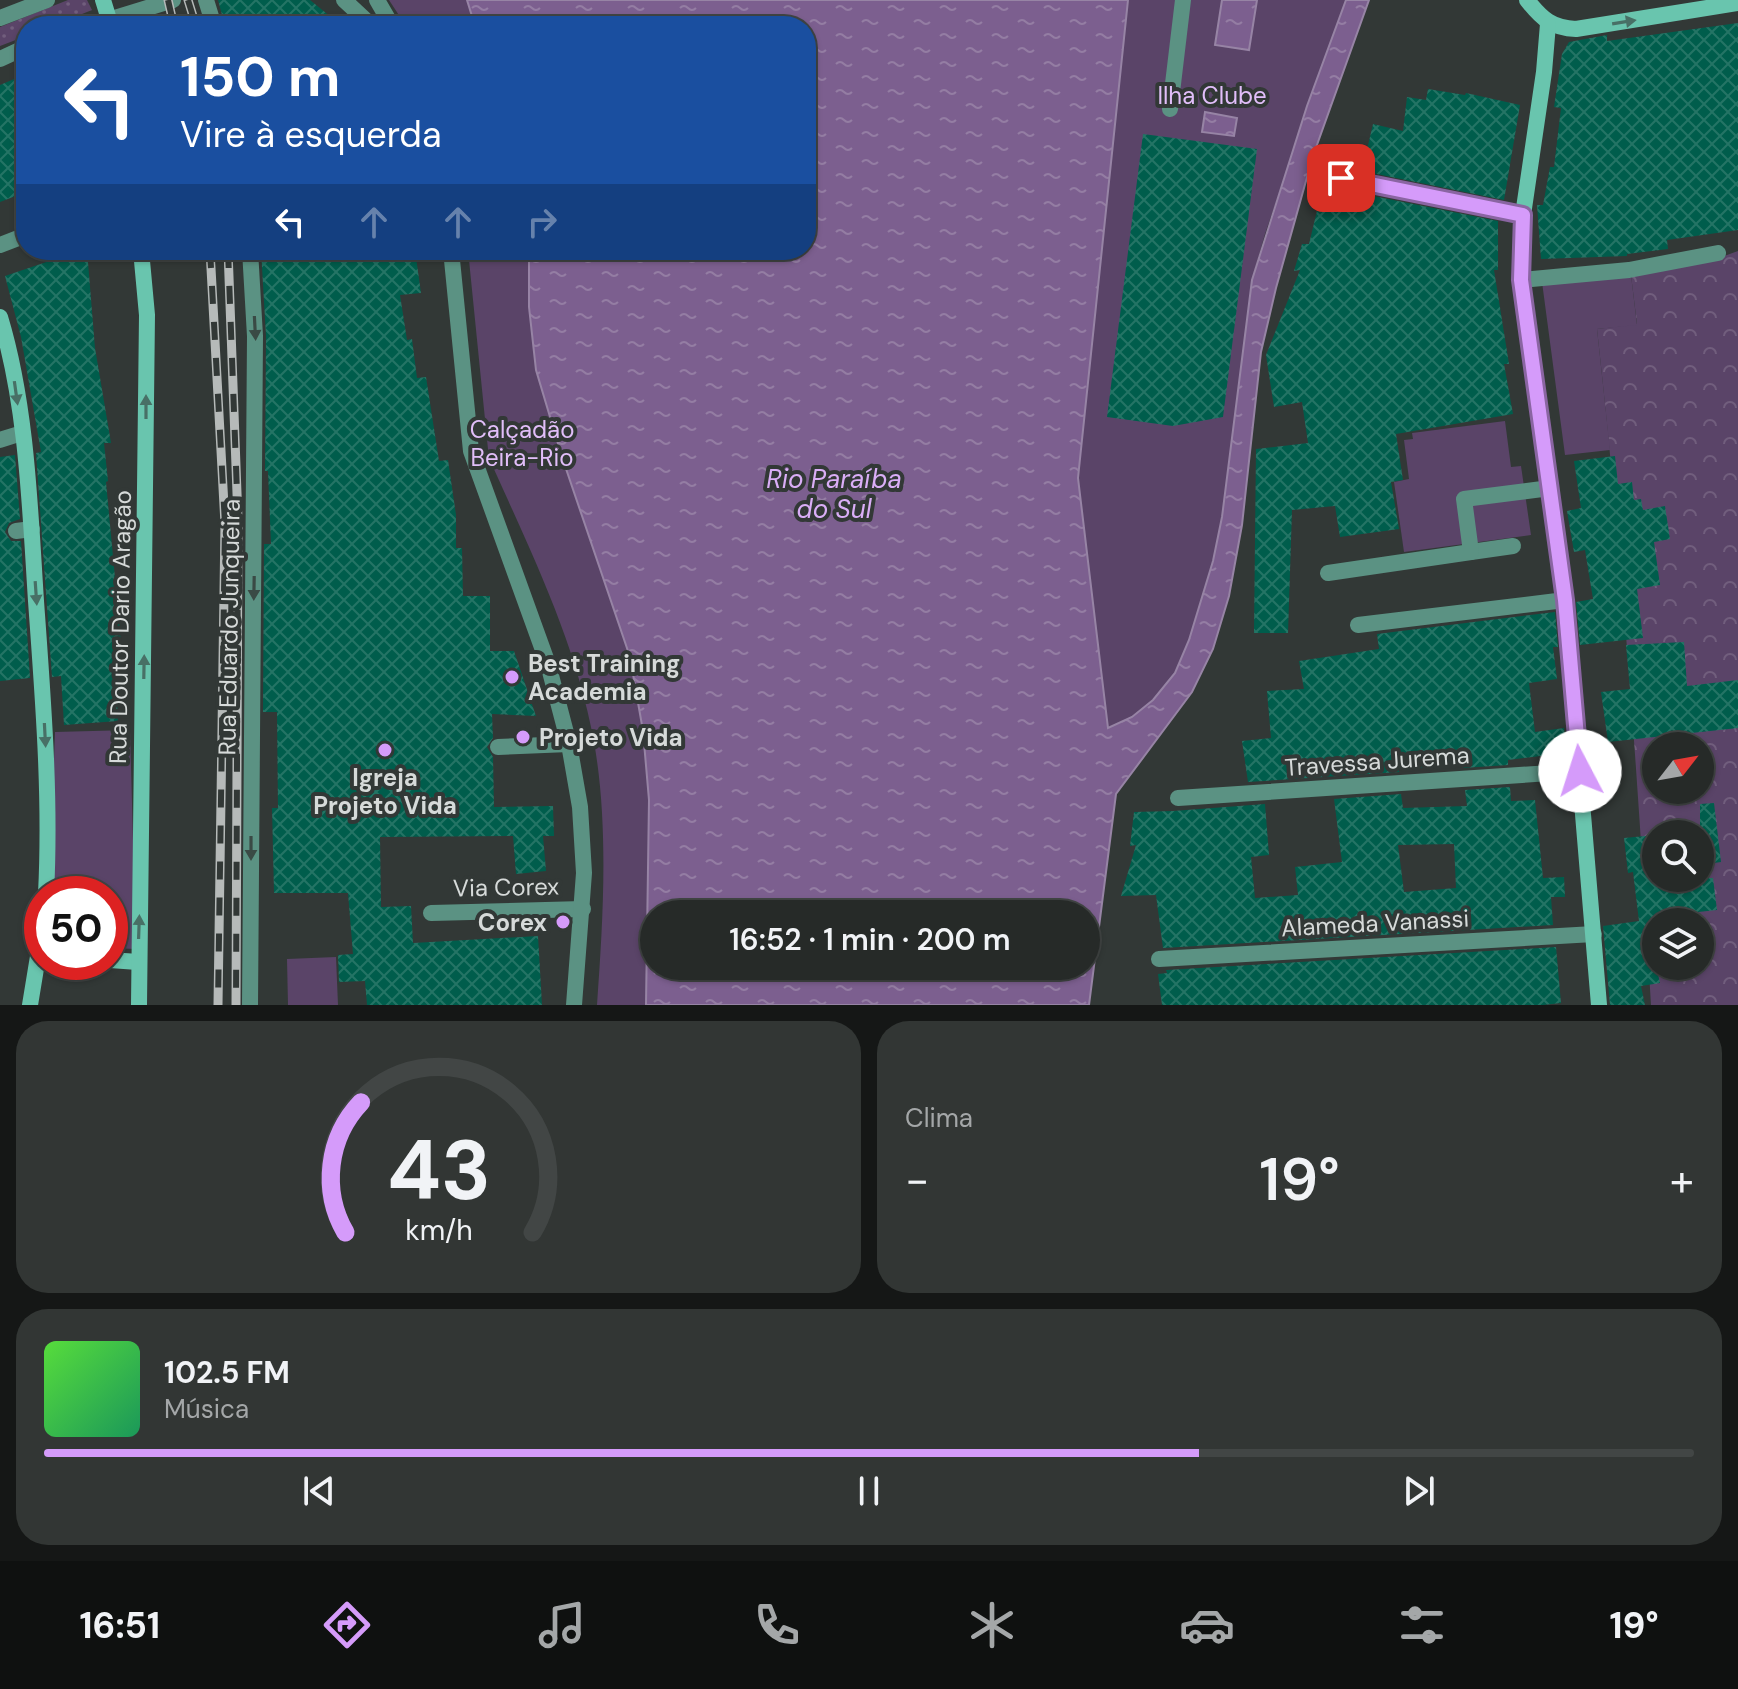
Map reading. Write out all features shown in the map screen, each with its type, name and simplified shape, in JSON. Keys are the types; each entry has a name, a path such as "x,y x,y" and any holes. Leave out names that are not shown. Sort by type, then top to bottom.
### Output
{"main road":[{"path":"1527,0 1548,24 1559,29 1576,29 1738,3"},
{"path":"1548,24 1523,215 1521,280 1565,600 1599,1005"},
{"name":"Rua Doutor Dario Aragão","path":"139,1005 147,315 142,260"},
{"path":"0,317 8,345 22,433 32,658 49,830 47,876"},
{"path":"128,961 138,962"},
{"path":"30,1005 35,980"}],"street":[{"path":"0,18 47,0"},
{"path":"127,16 173,0"},
{"path":"344,0 361,16"},
{"path":"1170,109 1183,0"},
{"path":"1341,178 1523,215"},
{"path":"1521,280 1629,270 1718,253"},
{"name":"Rua Eduardo Junqueira","path":"250,260 255,352 250,1005"},
{"path":"452,260 471,451 548,664 569,744 584,840 583,909 574,1005"},
{"path":"0,440 22,433"},
{"path":"1471,552 1464,499 1550,488"},
{"path":"1328,573 1513,546"},
{"path":"1358,625 1565,600"},
{"path":"498,747 569,744"},
{"name":"Travessa Jurema","path":"1178,798 1580,771"},
{"name":"Via Corex","path":"431,913 583,909"},
{"name":"Alameda Vanassi","path":"1159,959 1594,934"}],"green space":[{"path":"68,0 87,0 92,10 77,16 28,16"},
{"path":"389,0 467,0 472,16 399,16"},
{"name":"Ilha Clube","path":"1128,0 1346,0 1252,280 1222,517 1213,561 1189,640 1175,673 1153,700 1132,717 1107,728 1078,478"},
{"path":"16,21 16,40 0,46 0,27"},
{"path":"1738,251 1738,1005 1651,1005 1650,980 1714,980 1714,908 1645,908 1644,892 1714,892 1714,820 1642,820 1642,853 1614,498 1597,329 1637,324 1631,275 1716,259"},
{"name":"Calçadão Beira-Rio","path":"469,260 529,260 529,307 536,370 630,657 643,731 649,800 648,900 640,900 640,980 646,980 646,1005 597,1005 603,907 603,840 594,742 565,636 488,449"},
{"path":"1631,275 1637,325 1597,329 1610,450 1565,455 1542,282"},
{"path":"1505,421 1511,467 1521,466 1531,535 1404,552 1394,482 1409,479 1404,440 1413,439 1412,433"},
{"path":"130,730 136,949 128,949 128,876 50,876 55,732"},
{"path":"336,957 338,1005 288,1005 287,959"}],"water":[{"name":"Rio Paraíba do Sul","path":"467,0 1128,0 1078,478 1108,728 1132,717 1153,700 1175,673 1189,640 1213,561 1222,517 1252,280 1307,106 1346,0 1369,0 1313,156 1276,288 1261,352 1242,525 1229,596 1213,649 1192,692 1116,794 1100,919 1100,900 648,900 649,800 643,731 630,657 536,370 529,307 529,260 816,260 816,16 472,16"},
{"path":"1222,0 1257,0 1249,50 1215,45"},
{"path":"1205,112 1237,118 1234,136 1202,132"},
{"name":"Rio Paraíba do Sul","path":"646,980 1092,980 1089,1005 646,1005"}],"building":[{"path":"218,0 310,0 330,16 222,16"},
{"path":"1738,23 1738,230 1667,240 1668,249 1627,256 1541,259 1537,205 1543,205 1550,167 1554,167 1561,108 1554,107 1562,54 1569,42 1607,35 1607,41"},
{"path":"16,78 16,196 0,202 0,85"},
{"path":"1428,89 1466,93 1520,105 1504,200 1362,171 1373,124 1403,131 1407,97 1426,100"},
{"path":"1143,134 1257,149 1223,417 1173,426 1107,417"},
{"path":"1323,186 1498,221 1498,270 1494,270 1509,364 1504,364 1513,414 1396,434 1403,480 1391,482 1399,529 1340,537 1335,506 1292,510 1288,633 1254,633 1256,449 1308,443 1302,402 1274,407 1266,355 1300,270 1294,271 1302,244 1309,244"},
{"path":"52,260 88,260 95,348 111,443 104,443 121,642 118,642 123,696 117,697 118,721 64,725 61,676 52,677 36,453 41,452 21,337 5,276"},
{"path":"262,260 416,260 421,293 400,295 407,340 412,339 417,378 426,377 439,461 448,460 456,515 456,548 462,548 463,596 490,596 490,651 514,651 536,716 492,714 493,738 487,747 493,757 494,807 553,806 554,836 543,836 546,871 516,874 513,836 380,837 381,907 411,906 413,943 538,936 542,1005 367,1005 365,981 339,982 338,955 353,954 348,893 274,893 272,808 278,808 277,712 263,712 264,544 271,544 268,471 265,471 266,336"},
{"path":"15,455 20,519 9,523 5,532 11,541 21,541 30,678 0,681 0,457"},
{"path":"1615,456 1618,484 1632,482 1634,500 1641,499 1643,510 1665,506 1670,539 1654,542 1660,585 1637,589 1643,638 1580,645 1576,602 1593,599 1585,550 1574,552 1567,511 1581,508 1574,461"},
{"path":"1555,612 1558,647 1553,647 1557,679 1529,683 1535,732 1564,728 1567,753 1508,760 1508,765 1463,768 1462,764 1399,772 1248,782 1242,741 1271,738 1267,691 1304,689 1299,661 1379,649 1377,634"},
{"path":"1684,642 1687,686 1738,680 1738,728 1701,732 1642,732 1642,738 1608,742 1601,692 1630,689 1626,645"},
{"path":"1510,787 1511,801 1535,800 1543,878 1564,877 1565,897 1551,897 1553,925 1163,948 1156,895 1121,896 1136,845 1130,846 1134,812 1265,804 1269,855 1251,857 1255,898 1298,895 1295,867 1342,862 1334,799 1401,794 1403,808 1467,806 1465,790","holes":["1454,844 1456,888 1404,892 1398,845"]},
{"path":"1714,803 1721,862 1714,863 1714,820 1700,820 1700,804"},
{"path":"1642,836 1642,892 1714,892 1714,886 1717,910 1642,908 1642,980 1659,980 1660,983 1641,986 1645,1005 1610,1005 1603,926 1639,921 1633,872 1628,873 1624,838"},
{"path":"1556,947 1561,1003 1543,1005 1162,1005 1158,974 1167,973 1166,970"}],"railway":[{"path":"168,0 172,16"},
{"path":"188,0 193,16"},
{"path":"211,260 225,524 218,1005"},
{"path":"228,260 238,520 236,1005"}],"place":[{"name":"Best Training Academia","path":"512,677"},
{"name":"Projeto Vida","path":"523,737"},
{"name":"Igreja Projeto Vida","path":"385,750"},
{"name":"Corex","path":"563,922"}],"route":[{"path":"1341,178 1523,215 1521,280 1565,600 1580,771"}]}
